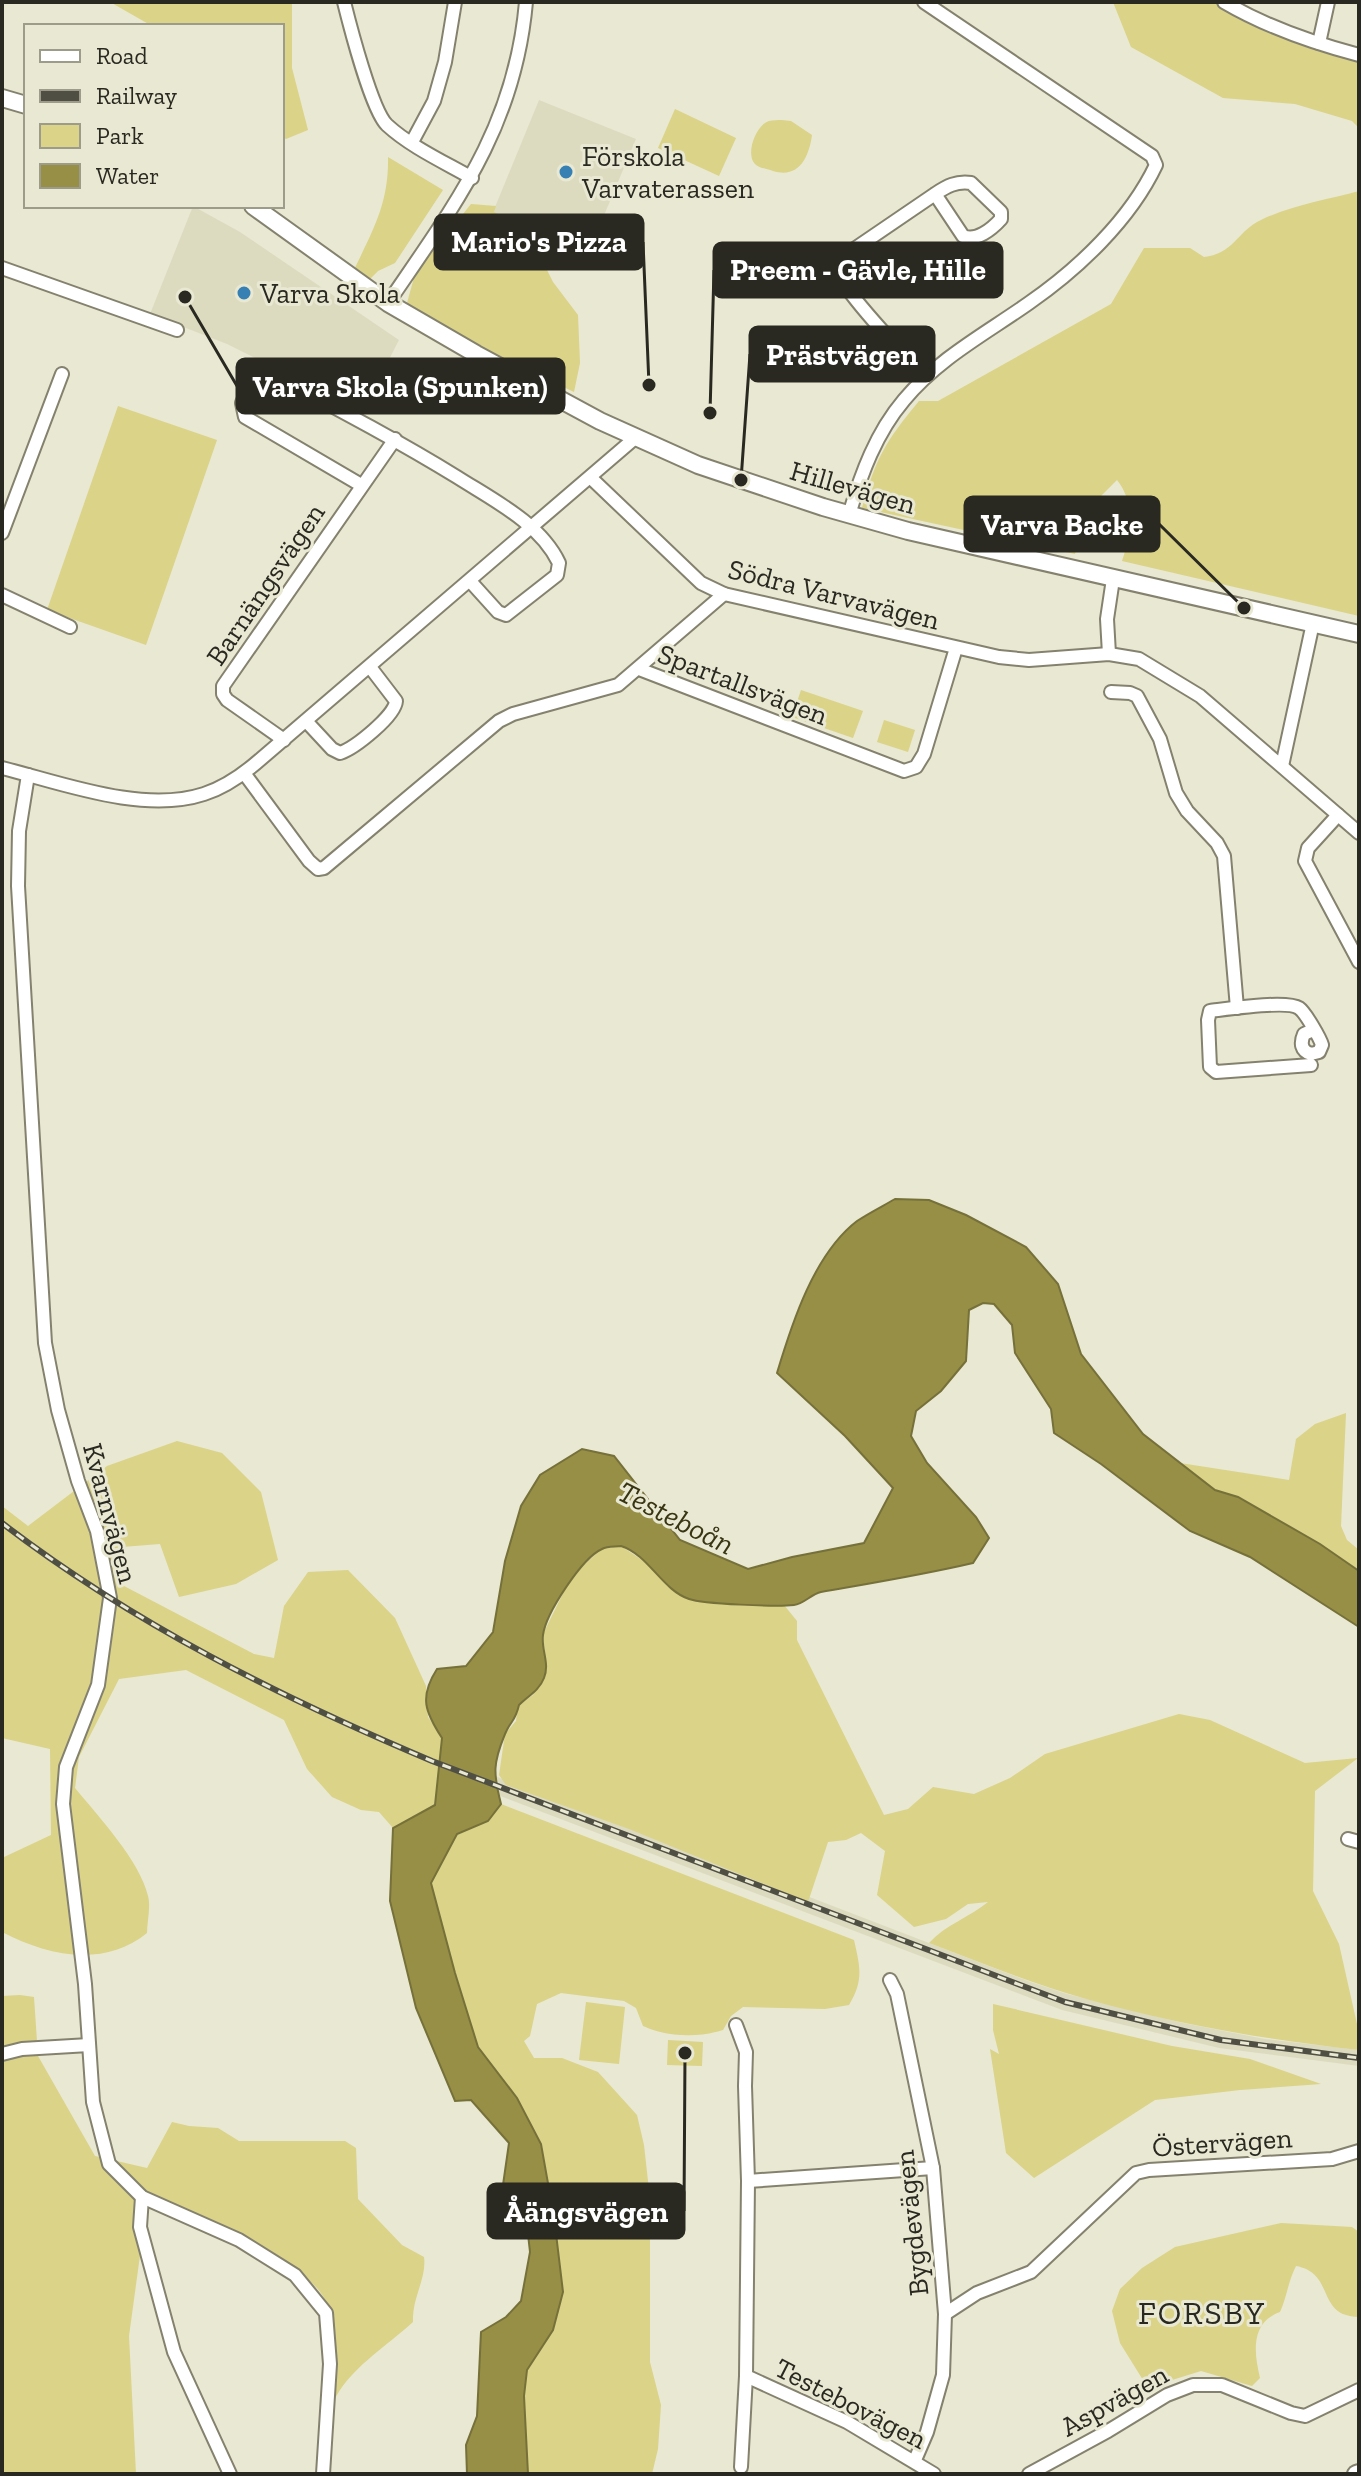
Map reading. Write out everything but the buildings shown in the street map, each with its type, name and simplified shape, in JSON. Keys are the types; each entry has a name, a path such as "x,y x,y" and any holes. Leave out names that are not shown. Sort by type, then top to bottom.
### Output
{"street":[{"path":"344,2 365,76 385,123 472,178"},
{"path":"412,142 434,101 445,62 455,2"},
{"path":"388,303 472,178 502,114 523,40 526,2"},
{"path":"849,515 878,440 896,410 925,377 959,349 1054,286 1104,239 1155,168 1155,158 924,2"},
{"path":"1224,2 1242,13 1359,55"},
{"path":"1319,43 1328,2"},
{"path":"2,98 24,104"},
{"path":"925,377 857,299 840,277 839,267 844,256 935,194 957,182 971,183 1001,212 1001,219 975,238 968,238 963,236 935,194"},
{"name":"Hillevägen","path":"256,208 388,303 476,354 635,438 712,470 849,515 1359,634"},
{"path":"2,268 177,330"},
{"path":"361,485 245,417 243,400 256,372 268,372 395,439 496,502 531,528 558,560 560,569 506,615 498,612 470,581"},
{"path":"2,533 62,374"},
{"path":"2,768 120,797 171,801 213,791 244,773 284,740 635,438"},
{"name":"Barnängsvägen","path":"284,740 227,700 223,686 395,439"},
{"name":"Södra Varvavägen","path":"591,478 701,583 724,594 1015,660 1109,654 1139,659 1200,696 1359,833"},
{"path":"1109,654 1107,619 1113,579"},
{"path":"639,669 724,594"},
{"path":"2,595 70,627"},
{"path":"1282,766 1313,623"},
{"name":"Spartallsvägen","path":"244,773 309,861 318,869 324,868 499,721 513,714 618,685 639,669 904,771 916,767 924,754 956,648"},
{"path":"306,721 332,749 340,753 389,716 396,706 395,698 370,667"},
{"path":"1111,692 1137,696 1160,739 1176,793 1224,856 1237,1008"},
{"name":"Kvarnvägen","path":"28,775 19,831 18,886 45,1343 58,1410 78,1481 97,1531 110,1598 98,1685 66,1767 63,1804 76,1895 93,2102 109,2164 142,2197 250,2247 295,2275 326,2313 330,2364 323,2474"},
{"path":"1338,815 1308,848 1305,861 1359,962"},
{"path":"1311,1065 1216,1072 1210,1067 1208,1020 1210,1011 1290,1005 1301,1009 1313,1030"},
{"name":"Bygdevägen","path":"890,1980 897,1994 933,2168 945,2314 943,2375 927,2432 915,2460"},
{"path":"736,2025 746,2052 748,2181 746,2376 741,2467"},
{"path":"2,2054 22,2049 89,2045"},
{"name":"Östervägen","path":"945,2314 977,2293 1031,2272 1136,2173 1332,2159 1359,2151"},
{"path":"748,2181 933,2168"},
{"path":"142,2197 140,2227 174,2352 230,2474"},
{"name":"Testebovägen","path":"746,2376 847,2422 934,2474"},
{"name":"Aspvägen","path":"1029,2474 1167,2395 1193,2385 1222,2385 1305,2416 1359,2390"}],"shaded area":[{"name":"Förskola Varvaterassen","path":"539,100 636,139 587,256 493,212"},
{"name":"Varva Skola","path":"192,208 197,208 240,232 399,340 362,412 227,344 150,314"},
{"path":"2,1513 68,1561 214,1651 332,1710 435,1753 1028,1981 1183,2023 1265,2039 1359,2050 1359,2066 1219,2048 1062,2010 429,1769 325,1725 243,1685 153,1635 58,1575 2,1534"}],"green space":[{"path":"110,2 292,2 292,68 308,130 284,138 284,24 148,24"},
{"path":"1113,2 1213,2 1359,61 1359,128 1352,121 1295,104 1223,98 1131,47"},
{"path":"675,109 736,138 719,176 658,148"},
{"path":"769,121 791,121 812,135 801,164 790,172 782,173 757,165 751,154 753,140 760,128"},
{"path":"388,157 443,190 395,263 378,271 368,281 354,270 383,202"},
{"path":"1359,191 1359,616 1122,561 1130,519 1127,499 1117,480 1084,513 1075,554 862,508 883,450 919,401 938,401 1111,304 1144,248 1190,248 1204,257 1214,255 1229,247 1261,220"},
{"path":"471,204 496,206 494,212 530,229 553,282 578,315 580,363 574,392 485,350 407,303 415,274"},
{"path":"118,406 217,440 146,645 47,610"},
{"path":"801,690 863,711 853,738 792,717"},
{"path":"884,720 915,730 908,752 877,742"},
{"path":"1346,1413 1341,1526 1347,1540 1359,1550 1359,1571 1320,1544 1238,1497 1215,1490 1180,1463 1289,1480 1296,1439 1315,1424"},
{"path":"177,1441 222,1453 261,1492 278,1560 236,1584 179,1597 160,1544 122,1547 124,1586 254,1654 274,1658 284,1606 308,1572 348,1570 395,1618 426,1686 428,1717 442,1738 435,1805 393,1828 379,1812 361,1810 332,1797 307,1769 284,1720 186,1670 119,1679 79,1757 75,1788 117,1839 144,1882 149,1900 147,1933 113,1951 76,1955 57,1952 2,1932 2,1858 51,1835 50,1749 2,1738 2,1506 28,1526 107,1466"},
{"path":"621,1546 651,1566 665,1582 751,1603 784,1605 797,1621 797,1640 884,1815 908,1809 933,1787 974,1794 1010,1778 1045,1754 1179,1714 1210,1720 1305,1763 1358,1758 1315,1791 1313,1891 1339,1944 1359,2033 1359,2050 1248,2035 1138,2013 1049,1988 929,1943 942,1931 988,1902 968,1904 946,1919 914,1927 877,1895 885,1851 861,1833 846,1840 828,1842 808,1902 629,1829 506,1785 499,1775 505,1734 516,1721 518,1705 533,1695 546,1665 543,1634 571,1577 601,1549"},
{"path":"501,1804 854,1940 859,1973 857,1988 849,2005 825,2009 743,2007 731,2016 723,2030 713,2033 683,2035 652,2030 643,2026 636,2008 624,2001 561,1993 537,2004 530,2036 524,2041 534,2058 562,2058 598,2072 637,2115 650,2199 650,2362 661,2405 658,2449 652,2474 528,2474 524,2396 527,2370 563,2292 554,2217 541,2144 517,2098 478,2047 431,1883 457,1834 488,1821"},
{"path":"2,1996 34,1997 38,2056 95,2156 147,2168 172,2122 218,2128 239,2141 345,2141 356,2148 358,2199 402,2245 424,2257 424,2265 413,2322 358,2369 333,2403 332,2322 324,2298 312,2283 270,2253 148,2197 129,2336 136,2474 2,2474"},
{"path":"586,2002 625,2007 619,2064 579,2060"},
{"path":"993,2004 1172,2046 1250,2059 1321,2084 1155,2100 1034,2178 1006,2153 990,2049 999,2054 993,2030"},
{"path":"668,2040 703,2042 702,2066 667,2065"},
{"path":"1281,2223 1352,2227 1359,2232 1359,2317 1336,2310 1317,2277 1296,2266 1280,2312 1263,2323 1259,2331 1256,2359 1260,2378 1252,2386 1201,2371 1156,2385 1143,2380 1120,2343 1112,2311 1120,2289 1142,2268 1175,2247"}],"water":[{"path":"895,1199 929,1200 966,1215 1026,1247 1058,1284 1081,1354 1143,1434 1215,1490 1238,1497 1320,1544 1359,1571 1359,1627 1250,1557 1190,1531 1054,1433 1051,1409 1015,1353 1012,1325 994,1304 983,1303 969,1310 966,1361 941,1391 916,1411 911,1436 927,1463 976,1517 989,1538 973,1563 821,1592 794,1605 757,1605 709,1602 679,1595 640,1557 621,1546 604,1548 594,1554 575,1574 551,1614 543,1635 544,1678 519,1705 501,1744 496,1768 501,1804 488,1821 457,1834 431,1883 478,2047 517,2098 541,2144 563,2292 553,2330 527,2370 524,2396 528,2474 467,2474 466,2445 477,2416 481,2332 506,2317 521,2301 530,2252 525,2208 503,2185 509,2143 471,2100 455,2101 416,2008 390,1901 393,1828 435,1805 442,1738 426,1704 431,1679 437,1669 466,1666 493,1632 505,1561 521,1506 540,1475 582,1449 614,1456 680,1540 748,1569 864,1543 893,1488 845,1436 777,1373 806,1291 828,1252 857,1221"}],"railway":[{"path":"2,1523 104,1594 210,1656 319,1711 432,1761 1065,2002 1221,2040 1359,2058"}],"place":[{"name":"Förskola Varvaterassen","path":"566,172"},
{"name":"Varva Skola","path":"244,293"},
{"name":"Varva Skola (Spunken)","path":"185,297"},
{"name":"Mario's Pizza","path":"649,385"},
{"name":"Preem - Gävle, Hille","path":"710,413"},
{"name":"Prästvägen","path":"741,480"},
{"name":"Varva Backe","path":"1244,608"},
{"name":"Åängsvägen","path":"685,2053"}],"district":[{"name":"FORSBY","path":"1202,2313"}],"water label":[{"name":"Testeboån","path":"676,1518"}]}
